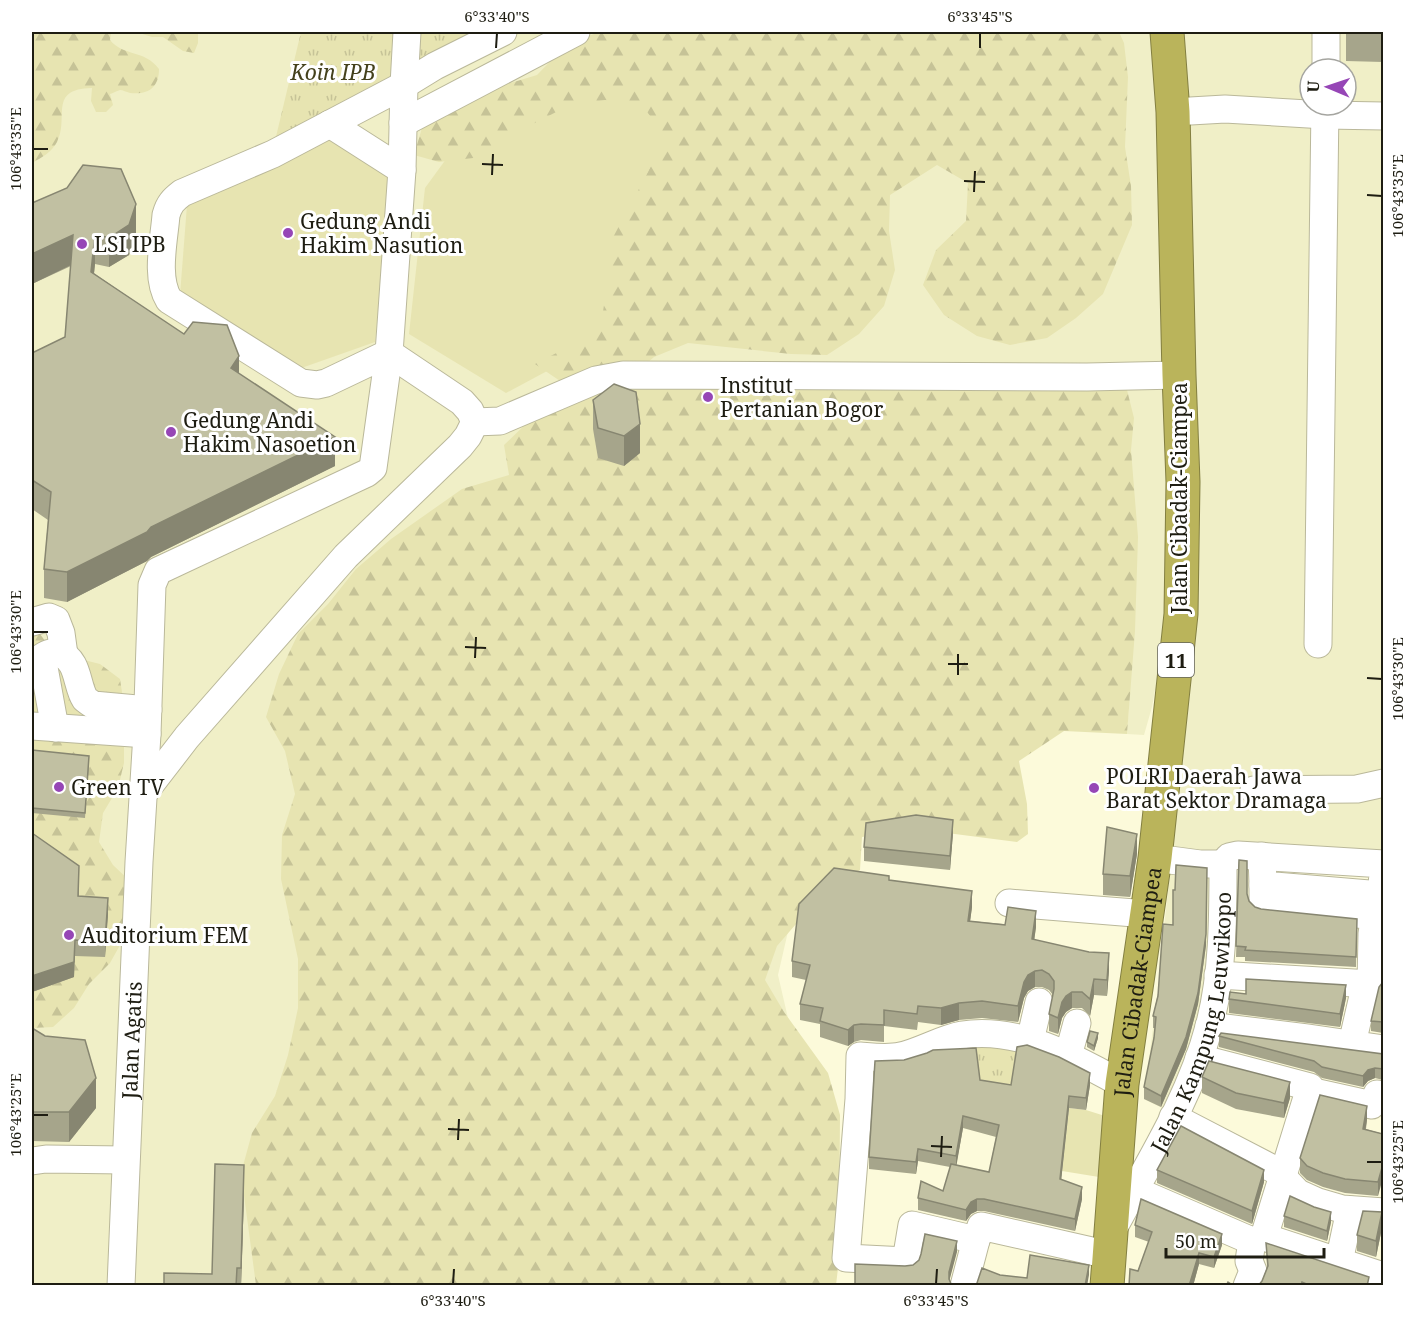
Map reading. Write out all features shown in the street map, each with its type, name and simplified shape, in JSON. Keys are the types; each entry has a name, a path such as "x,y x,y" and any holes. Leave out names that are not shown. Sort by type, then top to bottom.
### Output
{"highway":[{"name":"Jalan Cibadak-Ciampea","path":"1109,1259 1122,1084 1155,858 1181,615 1184,482 1179,375 1173,112 1167,32"}],"street":[{"path":"389,353 402,170 406,32"},
{"path":"389,353 326,382 317,385 301,383 180,309 169,300 163,290 162,269 168,206 182,194 273,154 404,85 435,66 503,32"},
{"path":"403,123 576,32"},
{"path":"1326,32 1326,57"},
{"path":"1173,112 1225,109 1298,110"},
{"path":"1358,113 1383,116"},
{"path":"1318,644 1325,117"},
{"path":"330,124 402,170"},
{"path":"389,353 462,402 470,411 475,422"},
{"name":"Jalan Agatis","path":"121,1286 125,1160 148,722 152,585 158,572 368,473 373,468 389,353"},
{"path":"475,422 500,421 596,381 623,375 1076,377 1179,375"},
{"path":"143,794 187,737 346,556 460,446 475,422"},
{"path":"32,622 49,617 56,620 61,633 43,662 43,727 148,722"},
{"path":"45,659 72,664 86,699 93,705 148,722"},
{"path":"1254,790 1357,789 1383,783"},
{"path":"1218,975 1371,984 1377,957 1383,864 1238,855 1229,857 1223,864"},
{"path":"1262,856 1263,885 1379,913"},
{"name":"Jalan Kampung Leuwikopo","path":"1109,1259 1134,1190 1173,1117 1199,1058 1209,1026 1218,975 1223,864 1191,863 1155,858"},
{"path":"1010,903 1147,914"},
{"path":"1352,1044 1364,996 1364,984"},
{"path":"1030,1041 1039,1002"},
{"path":"1068,1056 1077,1023"},
{"path":"1209,1026 1383,1049"},
{"path":"976,1240 912,1225 906,1261 846,1258 859,1099 860,1056 901,1056 963,1035 983,1034 1022,1038 1068,1056 1122,1084"},
{"path":"1199,1058 1310,1087"},
{"path":"1247,1286 1253,1271 1249,1261 1283,1178 1309,1091 1372,1105 1380,1097 1383,1066"},
{"path":"1173,1117 1277,1171 1298,1192 1308,1197 1334,1207 1383,1212"},
{"path":"32,1161 46,1159 125,1160"},
{"path":"1134,1190 1258,1239 1339,1262 1376,1276"},
{"path":"1339,1262 1350,1210"},
{"path":"964,1286 981,1226 1109,1259"}],"shaded area":[{"name":"Institut Pertanian Bogor","path":"32,32 1383,32 1383,862 1211,856 1206,1021 1166,1110 1144,1099 1158,1007 1163,936 1190,691 1155,690 1144,735 1127,734 1130,690 858,814 798,888 778,975 839,1238 820,1285 32,1285"}],"green space":[{"path":"32,32 114,32 111,33 110,40 116,45 147,58 159,69 157,81 152,88 143,93 120,90 110,94 113,105 106,112 96,112 91,101 92,88 69,93 63,106 62,124 55,146 32,163"},
{"path":"136,32 198,32 198,43 194,53 183,51 163,37 152,37"},
{"name":"Koin IPB","path":"301,32 393,32 390,90 274,145"},
{"path":"409,32 495,32 407,81"},
{"path":"599,32 1119,32 1124,43 1128,77 1125,147 1131,186 1132,225 1103,294 1076,318 1047,338 1010,345 977,336 944,315 923,285 936,250 966,221 968,183 937,165 890,195 889,231 895,270 884,306 859,334 827,355 791,354 688,343 654,357 639,370 988,381 1127,390 1134,418 1131,450 1138,537 1135,631 1127,734 1064,731 1019,761 1027,804 1028,834 1017,842 916,829 862,837 860,870 834,884 777,946 765,980 784,1012 828,1073 840,1115 839,1260 836,1285 256,1285 241,1173 252,1133 275,1096 288,1055 298,1008 298,959 281,879 282,835 295,794 285,751 266,717 279,674 298,634 328,604 356,569 391,539 462,489 509,475 504,445 566,385 535,364 570,346 602,318 608,279 610,243 648,172 664,134 641,104 605,100 568,106 505,138 473,158 439,162 414,155 424,121 487,90 537,75 567,44"},
{"path":"675,71 631,326 506,393 409,334 425,188 484,107"},
{"path":"329,137 391,170 375,342 290,372 180,295 187,205"},
{"path":"32,623 48,645 76,658 100,664 120,679 124,705 124,763 118,788 103,813 99,842 113,865 132,883 124,938 110,963 89,984 74,1008 53,1027 32,1028"},
{"path":"973,1039 1021,1044 1012,1089 960,1089 978,1066"},
{"path":"1069,1108 1105,1116 1099,1177 1062,1171"}],"building":[{"name":"Gedung Andi Hakim Nasoetion","path":"83,165 121,169 136,204 129,225 109,238 95,234 91,272 184,334 193,322 227,325 239,356 231,368 335,437 151,527 147,532 67,572 44,569 51,492 32,480 32,353 65,337 73,235 32,254 32,203 67,188"},
{"path":"614,384 636,392 640,424 624,436 598,428 593,400"},
{"name":"Green TV","path":"32,750 89,756 85,813 32,808"},
{"path":"916,815 953,820 950,856 864,847 866,823"},
{"path":"1107,827 1137,834 1130,876 1103,874"},
{"name":"Auditorium FEM","path":"32,833 79,866 78,896 108,898 105,942 75,940 74,962 32,976"},
{"path":"1239,860 1247,861 1247,894 1249,901 1255,907 1357,919 1356,957 1245,950 1246,947 1236,946"},
{"path":"1176,865 1207,868 1206,934 1198,993 1186,1037 1161,1096 1144,1087 1154,1038 1156,1017 1153,1016 1158,996 1163,924 1173,925"},
{"path":"834,868 889,876 889,880 972,891 968,921 1005,925 1008,907 1036,911 1032,939 1089,952 1109,953 1107,980 1094,979 1090,999 1082,992 1072,992 1066,996 1058,1018 1049,1014 1054,981 1042,970 1028,975 1018,1006 982,1001 959,1003 941,1008 918,1006 917,1014 884,1010 884,1025 861,1024 854,1025 848,1030 820,1021 823,1008 800,1004 810,965 792,961 799,904"},
{"path":"1246,979 1346,985 1340,1014 1229,999 1230,992 1246,994"},
{"path":"1383,982 1383,1022 1371,1021 1379,987"},
{"path":"32,1028 45,1036 85,1040 96,1078 69,1112 32,1112"},
{"path":"1090,1031 1098,1033 1094,1046 1087,1042"},
{"path":"1221,1033 1383,1054 1383,1069 1368,1070 1363,1076 1322,1067 1314,1061 1219,1036"},
{"path":"1027,1045 1059,1057 1090,1073 1086,1098 1069,1096 1060,1179 1082,1187 1075,1219 984,1199 971,1202 966,1210 918,1198 921,1181 943,1191 951,1164 989,1172 999,1125 963,1116 956,1156 918,1149 916,1162 869,1157 875,1061 904,1060 933,1050 976,1048 980,1080 1011,1085 1017,1047"},
{"path":"1209,1061 1290,1082 1284,1103 1236,1093 1202,1077"},
{"path":"1320,1095 1367,1106 1363,1129 1383,1134 1383,1164 1378,1182 1345,1179 1323,1173 1307,1166 1300,1158"},
{"path":"1181,1126 1264,1170 1252,1211 1157,1170"},
{"path":"215,1164 244,1165 241,1268 237,1268 236,1286 164,1286 164,1273 212,1274"},
{"path":"1290,1196 1331,1212 1327,1231 1284,1216"},
{"path":"1141,1199 1222,1234 1214,1257 1199,1253 1189,1286 1129,1286 1130,1269 1138,1271 1152,1232 1135,1225"},
{"path":"1363,1211 1382,1212 1376,1241 1357,1235"},
{"path":"925,1234 957,1241 949,1272 952,1286 855,1284 855,1264 913,1265 919,1260"},
{"path":"1266,1243 1369,1277 1367,1286 1311,1286 1302,1282 1301,1286 1258,1286 1268,1266"},
{"path":"1030,1255 1089,1265 1085,1286 1074,1284 1074,1286 976,1286 982,1268 1000,1275 1027,1278"}],"place":[{"name":"Gedung Andi Hakim Nasution","path":"288,233"},
{"name":"LSI IPB","path":"82,244"},
{"name":"Institut Pertanian Bogor","path":"708,397"},
{"name":"Gedung Andi Hakim Nasoetion","path":"171,432"},
{"name":"Green TV","path":"59,787"},
{"name":"POLRI Daerah Jawa Barat Sektor Dramaga","path":"1094,788"},
{"name":"Auditorium FEM","path":"69,935"}]}
